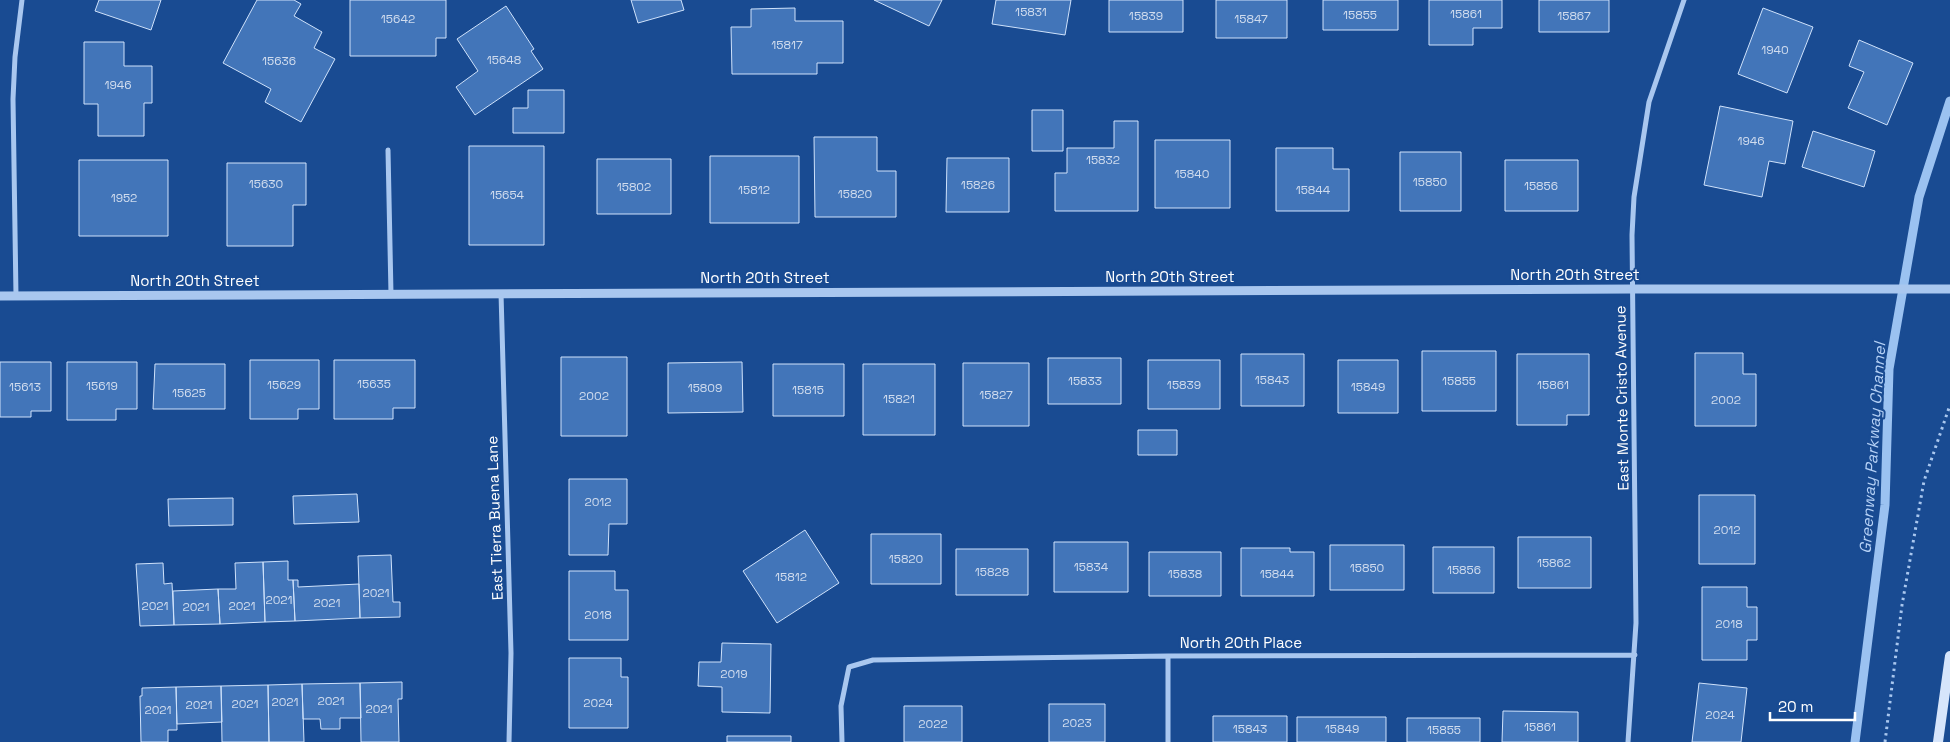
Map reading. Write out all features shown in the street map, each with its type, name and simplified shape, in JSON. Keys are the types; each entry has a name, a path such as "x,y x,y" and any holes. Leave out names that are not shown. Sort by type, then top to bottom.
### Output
{"main road":[{"path":"1938,742 1950,656"}],"street":[{"path":"16,296 13,99 15,58 22,0"},
{"name":"East Monte Cristo Avenue","path":"1628,742 1635,655 1634,196 1649,102 1684,0"},
{"path":"388,150 391,294"},
{"name":"North 20th Street","path":"0,296 1950,289"},
{"name":"East Tierra Buena Lane","path":"502,293 511,653 509,742"},
{"name":"North 20th Place","path":"842,742 841,706 849,667 873,660 1168,656 1635,655"},
{"path":"1168,656 1168,742"}],"path":[{"path":"1885,742 1902,605 1924,481 1950,405"}],"building":[{"path":"99,0 161,0 151,30 95,11"},
{"path":"257,0 294,0 301,4 294,16 322,32 314,48 335,59 301,122 265,102 271,89 223,63"},
{"path":"350,0 446,0 446,38 436,38 436,56 350,56"},
{"path":"631,0 681,0 684,10 638,23"},
{"path":"874,0 942,0 929,26"},
{"path":"996,0 1071,0 1065,35 992,24"},
{"path":"1109,0 1183,0 1183,32 1109,32"},
{"path":"1216,0 1287,0 1287,38 1216,38"},
{"path":"1323,0 1398,0 1398,30 1323,30"},
{"path":"1429,0 1502,0 1502,28 1473,28 1473,45 1429,45"},
{"path":"1539,0 1609,0 1609,32 1539,32"},
{"path":"506,6 534,49 531,51 543,69 475,115 456,87 478,71 457,39"},
{"path":"795,8 795,21 843,21 843,63 817,63 817,74 732,74 731,27 751,27 751,9"},
{"path":"1763,8 1813,27 1787,93 1738,74"},
{"path":"1859,40 1913,63 1887,125 1848,108 1864,72 1849,66"},
{"path":"84,42 124,42 124,66 152,66 152,103 144,103 144,136 98,136 98,104 84,104"},
{"path":"528,90 564,90 564,133 513,133 513,108 528,108"},
{"path":"1720,106 1793,121 1785,164 1769,161 1762,197 1704,185"},
{"path":"1032,110 1063,110 1063,151 1032,151"},
{"path":"1114,121 1138,121 1138,211 1055,211 1055,173 1067,173 1067,148 1114,148"},
{"path":"1813,131 1875,151 1864,187 1802,167"},
{"path":"814,137 877,137 877,171 896,171 896,217 815,217"},
{"path":"1155,140 1230,140 1230,208 1155,208"},
{"path":"469,146 544,146 544,245 469,245"},
{"path":"1276,148 1333,148 1333,169 1349,169 1349,211 1276,211"},
{"path":"1400,152 1461,152 1461,211 1400,211"},
{"path":"710,156 799,156 799,223 710,223"},
{"path":"947,158 1009,158 1009,212 946,212"},
{"path":"597,159 671,159 671,214 597,214"},
{"path":"79,160 168,160 168,236 79,236"},
{"path":"1505,160 1578,160 1578,211 1505,211"},
{"path":"227,163 306,163 306,205 293,205 293,246 227,246"},
{"path":"1422,351 1496,351 1496,411 1422,411"},
{"path":"1695,353 1743,353 1743,374 1756,374 1756,426 1695,426"},
{"path":"1241,354 1304,354 1304,406 1241,406"},
{"path":"1517,354 1589,354 1589,415 1567,415 1567,425 1517,425"},
{"path":"561,357 627,357 627,436 561,436"},
{"path":"1048,358 1121,358 1121,404 1048,404"},
{"path":"250,360 319,360 319,409 298,409 298,419 250,419"},
{"path":"334,360 415,360 415,408 393,408 393,419 334,419"},
{"path":"1148,360 1220,360 1220,409 1148,409"},
{"path":"1338,360 1398,360 1398,413 1338,413"},
{"path":"0,362 51,362 51,411 31,411 31,417 0,417"},
{"path":"67,362 137,362 137,409 116,409 116,420 67,420"},
{"path":"742,362 743,412 668,413 668,363"},
{"path":"963,363 1029,363 1029,426 963,426"},
{"path":"155,364 225,364 225,409 153,409"},
{"path":"773,364 844,364 844,416 773,416"},
{"path":"863,364 935,364 935,435 863,435"},
{"path":"1138,430 1177,430 1177,455 1138,455"},
{"path":"569,479 627,479 627,524 609,524 608,555 569,555"},
{"path":"357,494 359,522 294,524 293,496"},
{"path":"1699,495 1755,495 1755,564 1699,564"},
{"path":"233,498 233,525 169,526 168,499"},
{"path":"805,530 839,583 777,623 743,571"},
{"path":"871,534 941,534 941,584 871,584"},
{"path":"1518,537 1591,537 1591,588 1518,588"},
{"path":"1054,542 1128,542 1128,592 1054,592"},
{"path":"1330,545 1404,545 1404,590 1330,590"},
{"path":"1433,547 1494,547 1494,593 1433,593"},
{"path":"1241,548 1290,548 1290,552 1314,552 1314,596 1241,596"},
{"path":"956,549 1028,549 1028,595 956,595"},
{"path":"1149,552 1221,552 1221,596 1149,596"},
{"path":"391,555 393,602 400,602 400,617 360,618 358,556"},
{"path":"288,561 288,580 293,580 295,621 265,622 263,562"},
{"path":"263,562 265,622 220,624 218,589 236,589 235,563"},
{"path":"163,563 164,584 172,583 174,625 140,626 136,564"},
{"path":"569,571 615,571 615,590 628,590 628,640 569,640"},
{"path":"293,580 298,580 298,587 359,584 360,618 295,621"},
{"path":"1702,587 1747,587 1747,607 1757,607 1757,640 1747,640 1747,660 1702,660"},
{"path":"218,589 220,624 174,625 173,591"},
{"path":"722,643 771,644 770,713 722,712 722,687 698,686 699,662 721,662"},
{"path":"569,658 621,658 621,677 628,677 628,728 569,728"},
{"path":"402,682 402,699 398,699 399,742 361,742 360,683"},
{"path":"360,683 361,718 340,718 340,729 321,729 320,719 303,719 302,684"},
{"path":"1699,683 1747,688 1741,742 1692,742"},
{"path":"302,684 304,742 269,742 268,685"},
{"path":"268,685 269,742 222,742 221,686"},
{"path":"221,686 222,722 177,724 176,687"},
{"path":"176,687 177,730 168,730 168,742 141,742 140,696 142,696 142,688"},
{"path":"1049,704 1105,704 1105,742 1049,742"},
{"path":"904,706 962,706 962,742 904,742"},
{"path":"1503,711 1578,712 1578,742 1502,742"},
{"path":"1213,716 1287,716 1287,742 1213,742"},
{"path":"1297,717 1386,717 1386,742 1297,742"},
{"path":"1407,718 1480,718 1480,742 1407,742"},
{"path":"727,736 791,736 791,742 727,742"}],"waterway":[{"name":"Greenway Parkway Channel","path":"1855,742 1885,505 1889,369 1919,197 1950,101"}]}
